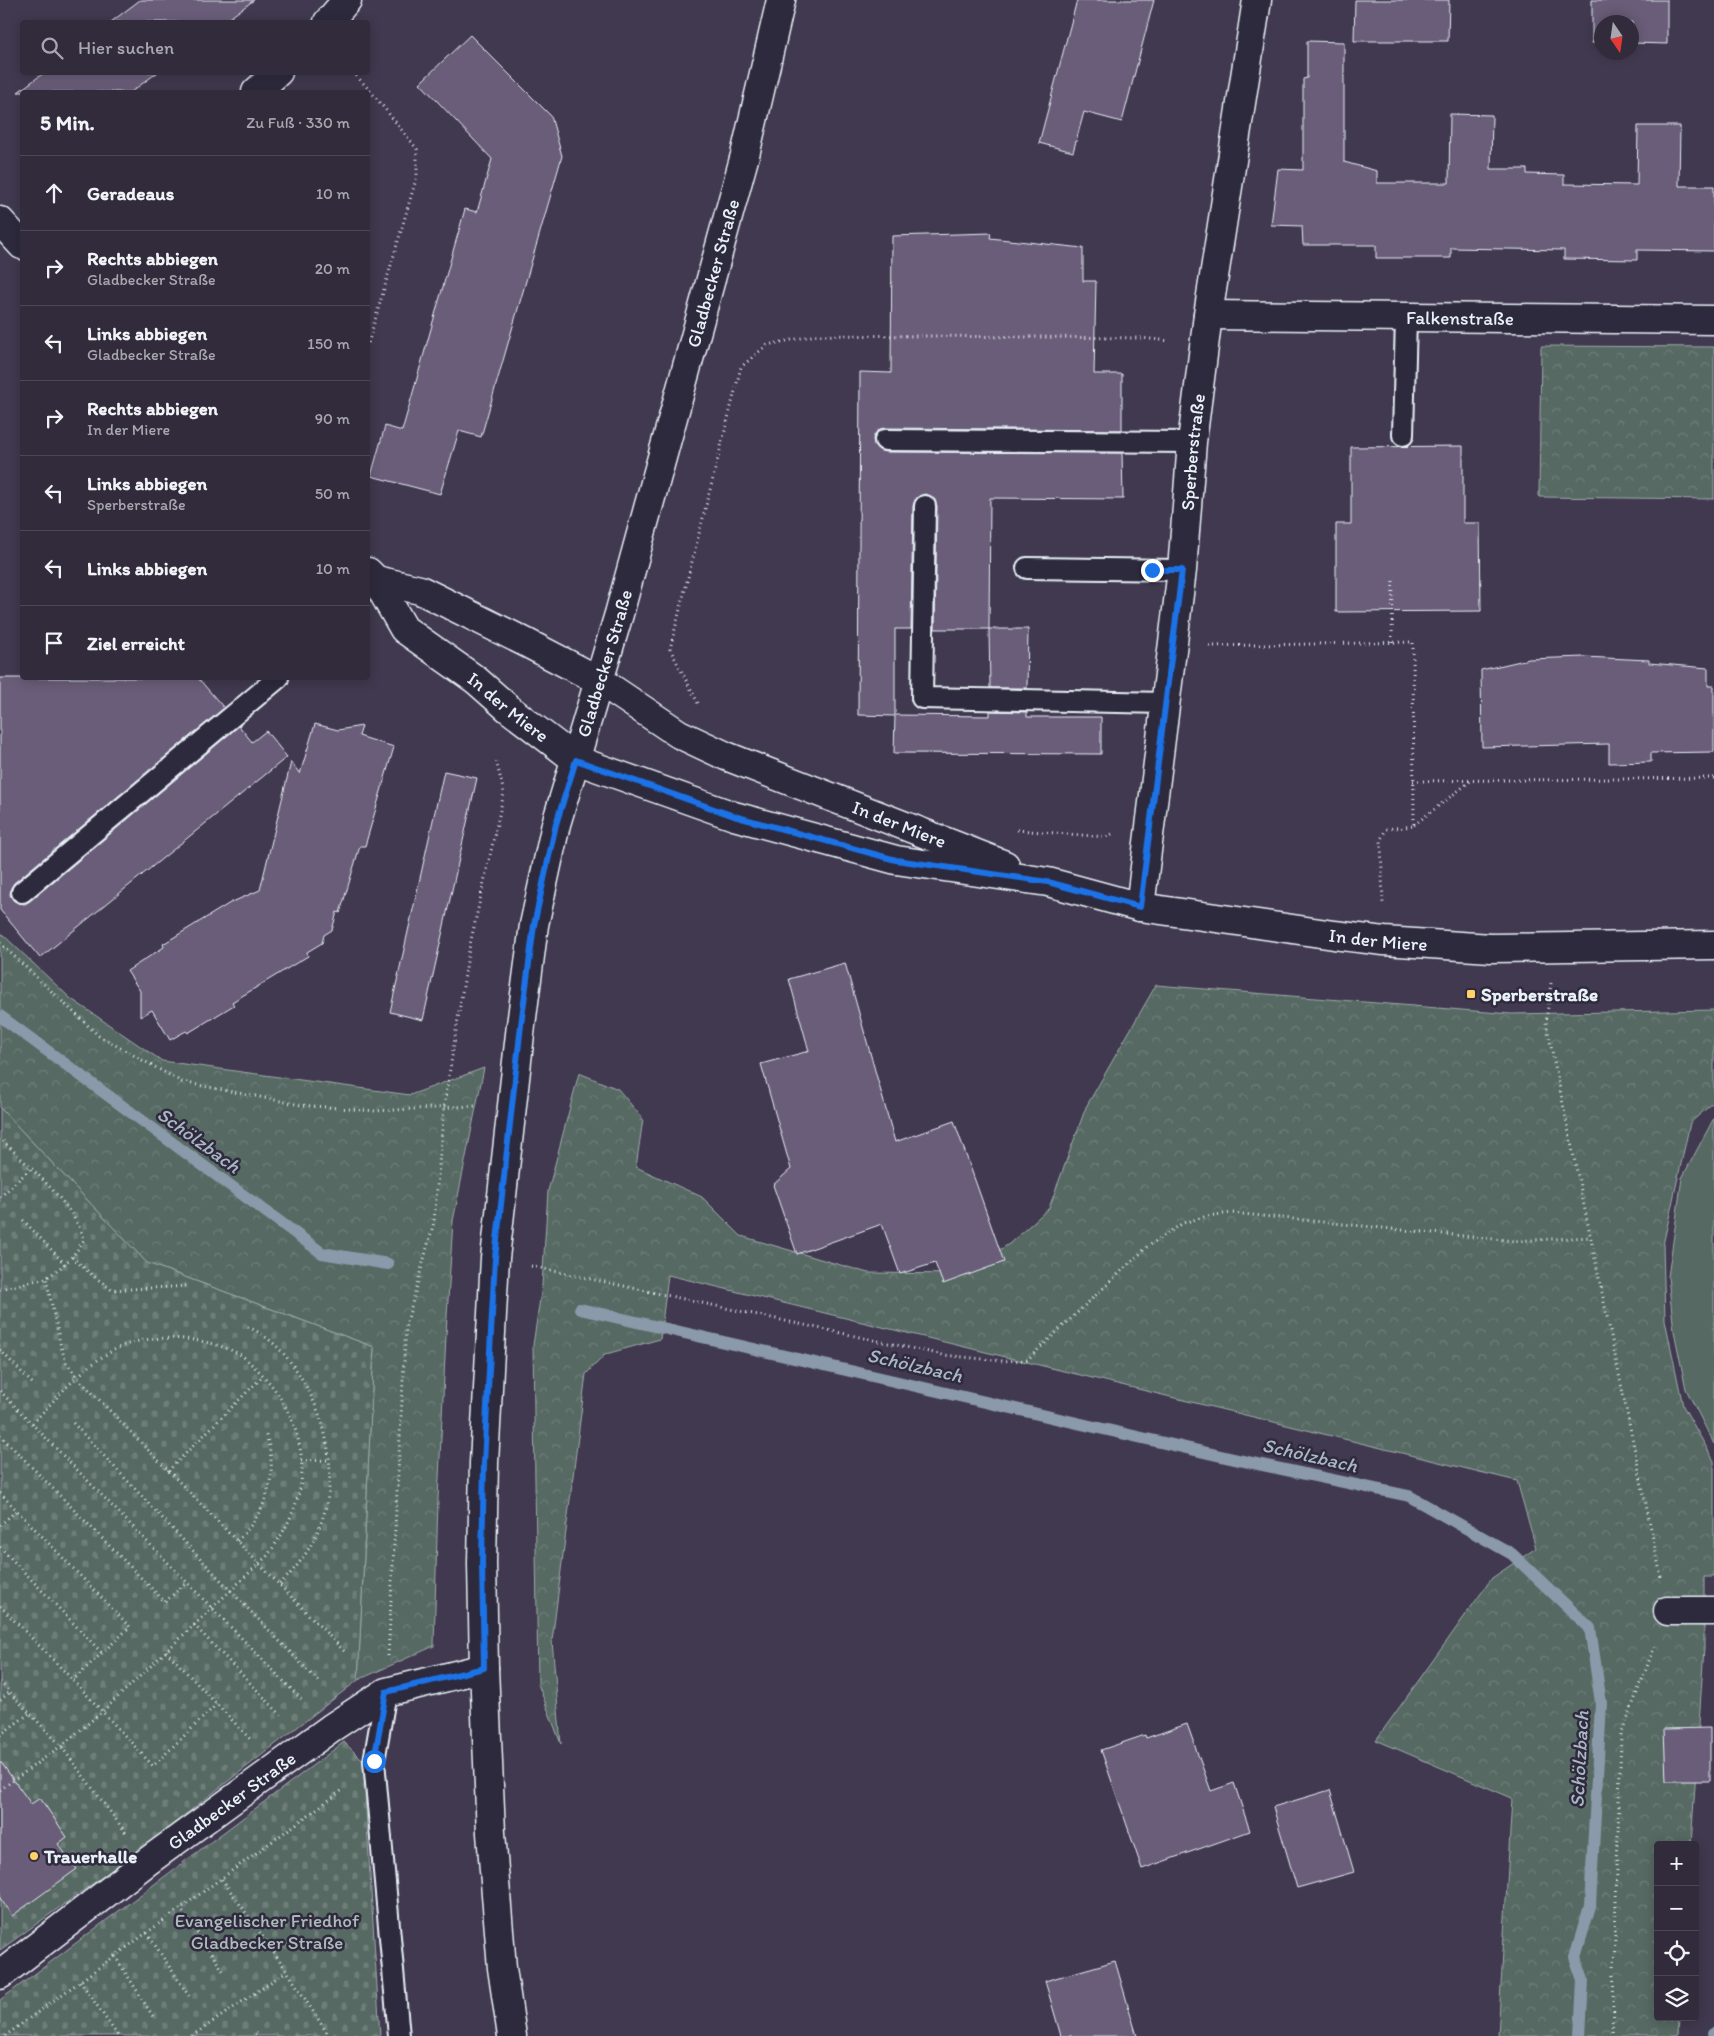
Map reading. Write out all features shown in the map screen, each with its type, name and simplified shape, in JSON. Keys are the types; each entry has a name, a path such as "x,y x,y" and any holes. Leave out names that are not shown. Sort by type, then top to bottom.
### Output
{"street":[{"path":"330,20 347,0"},
{"name":"Gladbecker Straße","path":"512,2036 502,1968 491,1833 484,1668 483,1503 495,1258 534,925 556,824 600,681 745,155 781,0"},
{"name":"Sperberstraße","path":"1140,907 1182,570 1192,442 1208,315 1257,0"},
{"path":"258,90 275,75"},
{"path":"0,221 20,242"},
{"name":"Falkenstraße","path":"1208,315 1714,320"},
{"name":"In der Miere","path":"370,581 420,590 600,681 679,734 726,756 1048,882 1140,907 1384,941 1491,948 1714,945"},
{"name":"In der Miere","path":"370,581 404,629 476,680 509,709 576,760 734,816 896,860 1048,882"},
{"path":"1668,1611 1714,1611"},
{"name":"Gladbecker Straße","path":"0,1975 148,1861 331,1728 386,1692 484,1668"}],"lane":[{"path":"1403,435 1406,317"},
{"path":"885,440 1192,442"},
{"path":"925,506 922,698 1165,703"},
{"path":"1027,568 1182,570"},
{"path":"22,892 276,680"},
{"path":"386,1692 374,1761 399,2036"}],"path":[{"path":"356,75 369,90"},
{"path":"370,91 417,149 417,176 370,337"},
{"path":"670,649 741,367 767,346 816,335 1141,338 1205,342"},
{"path":"1392,642 1393,577"},
{"path":"1172,646 1413,642 1414,826"},
{"path":"386,1692 406,1326 434,1222 444,1107 470,949 504,793 496,760"},
{"path":"1413,781 1714,778"},
{"path":"1384,941 1381,839 1386,829 1414,826 1472,780"},
{"path":"0,943 99,1036 182,1082 301,1105 375,1111 444,1107"},
{"path":"1556,947 1546,1022 1668,1611 1621,1735 1612,2036"},
{"path":"0,1290 46,1278 66,1264 84,1239 80,1227 56,1195 3,1141"},
{"path":"0,1197 30,1169"},
{"path":"495,1258 943,1355 1003,1361 1027,1360 1147,1247 1182,1223 1207,1216 1232,1213 1514,1241 1590,1237"},
{"path":"23,1220 66,1264"},
{"path":"72,1257 90,1274 112,1290 188,1286"},
{"path":"46,1278 61,1347 66,1362 77,1378 345,1652"},
{"path":"248,1327 257,1331 292,1361 309,1390 322,1420 329,1460 331,1483 319,1530 295,1569 279,1584"},
{"path":"0,1790 61,1746 102,1712 267,1556 281,1536 293,1510 300,1488 301,1461 299,1441 289,1413 263,1376 237,1352 216,1344 189,1339 162,1339 131,1343 103,1357 77,1378 32,1424"},
{"path":"0,1350 35,1386"},
{"path":"168,1471 263,1376"},
{"path":"0,1391 301,1699"},
{"path":"73,1423 319,1682"},
{"path":"237,1541 250,1529 259,1516 268,1492 271,1458 265,1433"},
{"path":"0,1435 165,1602 187,1582"},
{"path":"301,1461 329,1460"},
{"path":"0,1493 130,1627 73,1680"},
{"path":"0,1525 17,1510"},
{"path":"0,1547 102,1653"},
{"path":"0,1606 73,1680 153,1766 217,1704"},
{"path":"194,1625 281,1715"},
{"path":"166,1651 251,1740"},
{"path":"0,1682 61,1746 125,1831 141,1849 148,1861"},
{"path":"0,1700 10,1692"},
{"path":"0,1735 30,1713"},
{"path":"5,2036 346,1788"},
{"path":"222,1879 287,1971 329,2036"},
{"path":"180,1908 224,1972"},
{"path":"147,1933 189,1996"},
{"path":"115,1956 154,2018"},
{"path":"192,2036 287,1971"},
{"path":"80,1981 118,2036"}],"green space":[{"path":"1541,346 1714,347 1714,499 1539,497"},
{"path":"0,932 70,998 162,1061 410,1095 484,1068 453,1221 438,1498 434,1646 358,1680 374,1347 147,1263 0,1108"},
{"path":"1156,985 1511,1014 1714,1010 1714,1102 1690,1123 1663,1245 1665,1320 1683,1406 1714,1461 1714,1577 1704,1577 1704,1648 1691,1841 1654,1841 1654,2021 1679,2021 1678,2036 1498,2036 1512,1798 1376,1740 1492,1578 1536,1548 1517,1481 668,1275 660,1339 606,1354 586,1374 552,1641 561,1744 538,1684 533,1345 542,1286 548,1191 579,1073 618,1089 643,1119 636,1167 702,1197 741,1236 868,1273 962,1274 1009,1244 1049,1208 1086,1107"},
{"path":"0,1108 147,1263 374,1347 358,1680 141,1849 0,1950"},
{"path":"1714,1118 1714,1444 1686,1389 1674,1331 1668,1277 1682,1178"},
{"name":"Evangelischer Friedhof Gladbecker Straße","path":"344,1742 363,1761 380,2036 0,2036 0,2000"}],"building":[{"path":"140,0 254,0 227,20 114,20"},
{"path":"1077,0 1154,0 1122,122 1084,112 1073,152 1039,143"},
{"path":"1355,0 1449,0 1448,41 1354,41"},
{"path":"1592,0 1667,0 1667,44 1639,43 1639,15 1594,15 1594,43 1592,43"},
{"path":"470,35 551,116 562,156 481,437 459,431 440,494 371,476 385,426 402,431 465,209 477,212 492,159 420,83"},
{"path":"1307,41 1344,42 1344,162 1377,171 1377,183 1449,183 1450,114 1492,115 1491,169 1527,169 1527,174 1564,175 1564,184 1637,185 1638,126 1680,126 1679,186 1714,186 1714,251 1637,250 1637,260 1564,259 1564,250 1451,248 1451,258 1376,258 1376,245 1303,245 1302,226 1271,225 1278,169 1303,170 1303,79 1307,78"},
{"path":"41,75 154,75 134,90 21,90"},
{"path":"991,233 990,238 1083,248 1083,281 1096,281 1094,374 1122,374 1122,430 885,428 880,429 875,434 873,439 874,445 879,450 885,452 1122,453 1123,499 990,498 989,629 935,629 937,506 931,496 925,494 919,496 913,506 911,629 895,629 895,715 990,716 990,711 1027,712 1027,717 1101,717 1101,754 894,753 895,716 858,715 860,372 891,373 892,236"},
{"path":"1463,446 1463,523 1480,523 1481,611 1336,612 1336,524 1351,524 1351,447"},
{"path":"989,629 1028,629 1027,688 990,688"},
{"path":"1584,657 1649,660 1649,663 1708,668 1708,686 1714,686 1714,752 1651,753 1651,762 1609,763 1609,744 1482,747 1481,670 1529,659"},
{"path":"0,678 20,678 20,680 200,680 224,708 14,883 10,895 18,903 25,904 30,901 239,726 252,742 266,731 287,757 40,958 0,910"},
{"path":"315,724 338,730 362,726 359,736 394,747 365,846 360,846 340,913 337,912 332,930 324,935 322,943 307,952 308,956 232,1002 234,1005 188,1033 186,1031 170,1040 152,1010 140,1017 140,991 127,971 164,947 163,944 230,903 260,890 291,762 300,774"},
{"path":"444,771 477,778 423,1020 390,1012"},
{"path":"845,963 895,1142 954,1121 1004,1262 943,1284 935,1263 900,1274 882,1224 797,1254 773,1185 791,1169 761,1064 809,1051 789,979"},
{"path":"1187,1724 1211,1791 1234,1783 1250,1831 1142,1869 1101,1750 1145,1735 1146,1738"},
{"path":"1710,1728 1710,1781 1666,1781 1664,1729"},
{"name":"Trauerhalle","path":"0,1761 31,1804 40,1798 67,1837 58,1844 77,1869 12,1916 0,1898"},
{"path":"1330,1790 1354,1872 1297,1888 1273,1807"},
{"path":"1115,1961 1137,2036 1061,2036 1045,1981"}],"waterway":[{"name":"Schölzbach","path":"0,1016 322,1253 388,1264"},
{"name":"Schölzbach","path":"580,1309 1234,1459 1409,1496 1512,1554 1590,1628 1601,1703 1590,1906 1575,1957 1583,1980 1580,2036"}],"place":[{"name":"Sperberstraße","path":"1471,994"},
{"name":"Trauerhalle","path":"34,1856"}],"route":[{"path":"374,1761 386,1692 484,1668 482,1563 484,1463 495,1258 534,925 556,824 576,760 734,816 896,860 1048,882 1140,907 1182,570 1152,570"}]}
